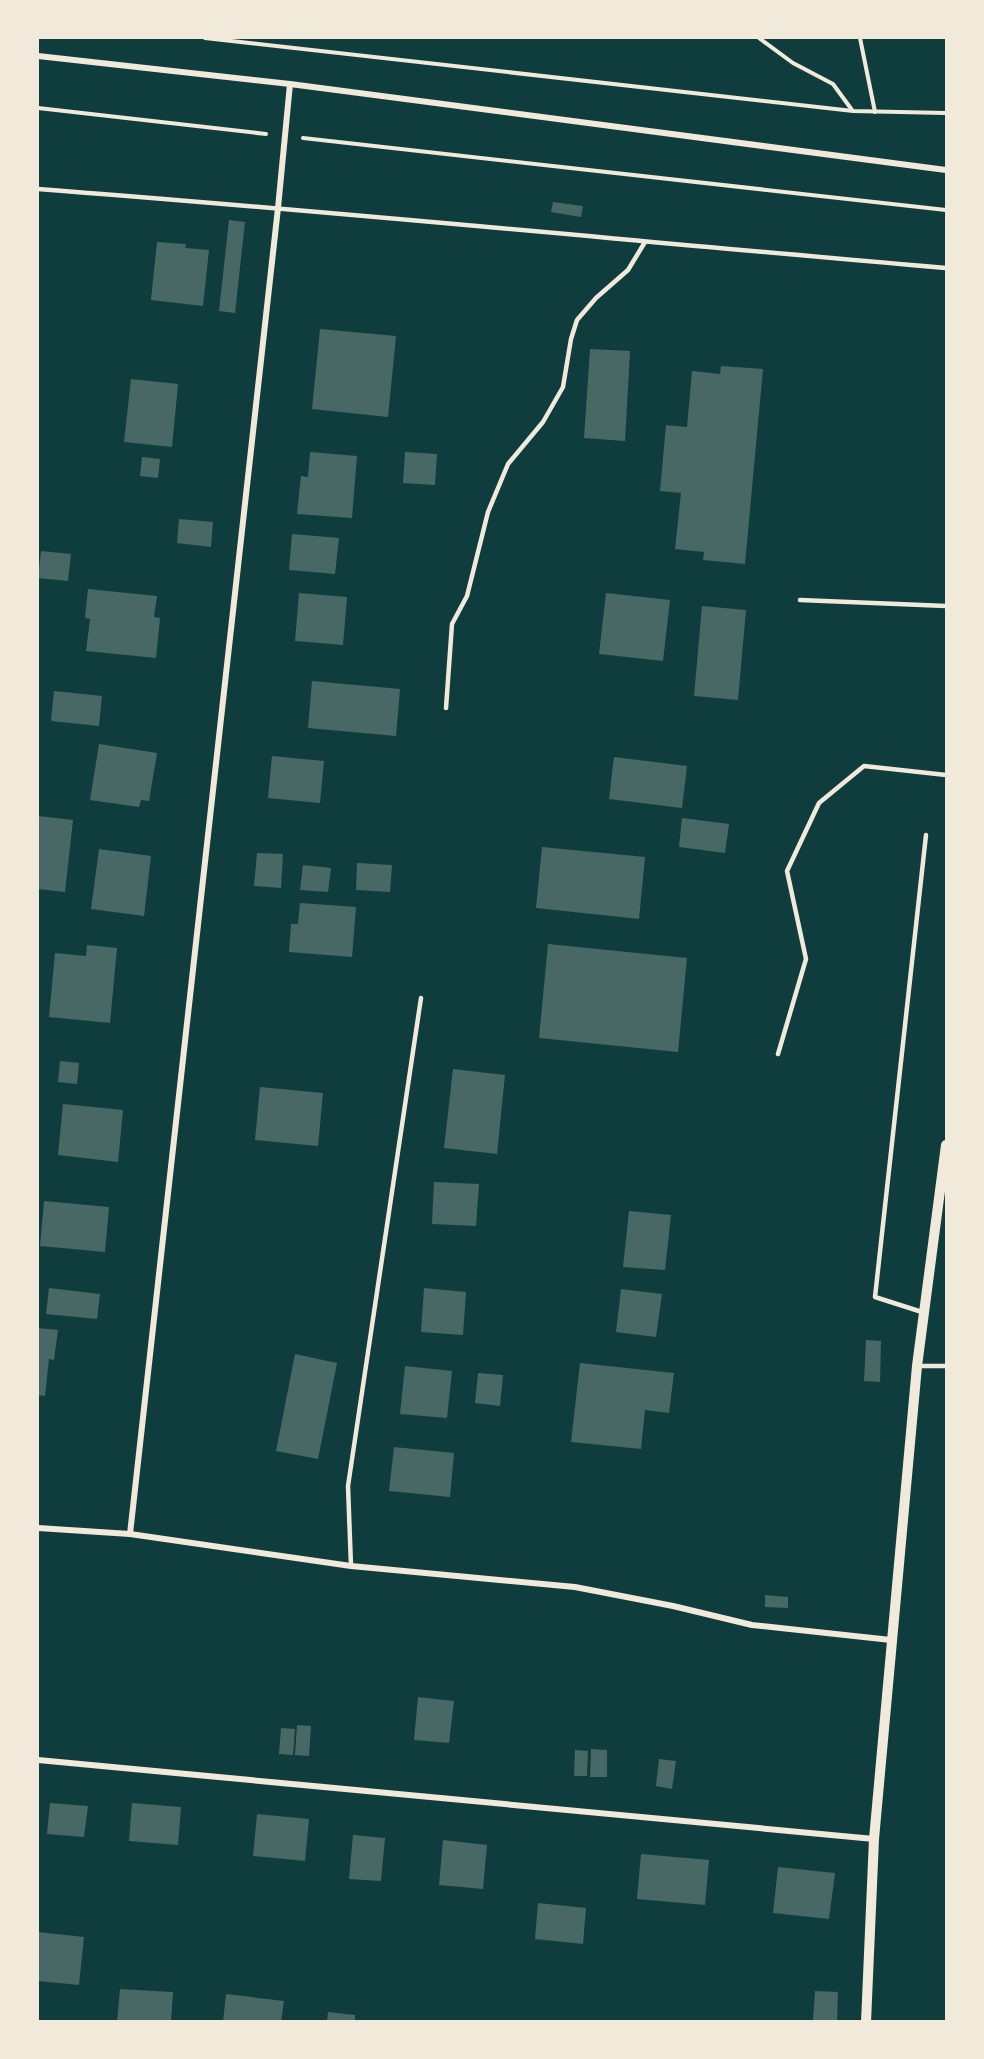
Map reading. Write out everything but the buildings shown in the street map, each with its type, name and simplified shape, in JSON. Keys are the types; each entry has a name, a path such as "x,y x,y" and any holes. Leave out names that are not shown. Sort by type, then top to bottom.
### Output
{"street":[{"path":"38,56 290,84 946,170"},
{"path":"130,1534 290,84"},
{"path":"866,2022 874,1839 916,1365 925,1313 946,1145"},
{"path":"38,1528 130,1534 351,1566 575,1587 674,1606 752,1625 891,1640"},
{"path":"38,1760 874,1839"}],"lane":[{"path":"38,189 278,208 946,268"},
{"path":"446,708 452,624 467,596 488,512 508,464 543,422 563,387 571,339 577,320 596,298 628,270 645,242"},
{"path":"800,600 946,606"},
{"path":"778,1054 806,959 787,871 819,803 864,766 946,775"},
{"path":"925,1313 874,1297 926,835"},
{"path":"351,1566 348,1486 421,998"},
{"path":"916,1365 946,1366"}],"path":[{"path":"205,38 853,111 946,113"},
{"path":"759,38 793,63 833,84 853,111"},
{"path":"862,38 861,44 875,112"},
{"path":"38,108 946,210"}]}
